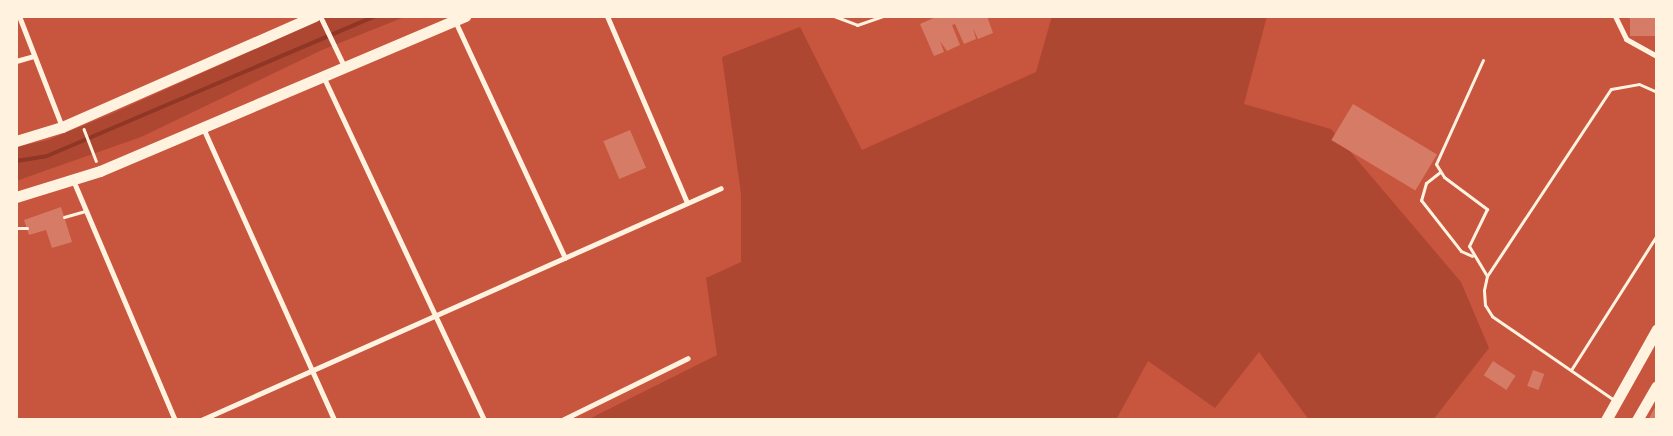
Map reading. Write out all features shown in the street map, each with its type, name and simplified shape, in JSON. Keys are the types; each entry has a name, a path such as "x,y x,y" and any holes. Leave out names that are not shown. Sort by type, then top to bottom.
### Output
{"main road":[{"path":"16,141 62,127 319,19"},
{"path":"16,197 73,180 203,128 344,66 460,19"},
{"path":"1606,420 1657,329"},
{"path":"1636,420 1657,386"}],"street":[{"path":"19,16 62,127"},
{"path":"320,16 319,19 344,66"},
{"path":"607,16 687,203"},
{"path":"1615,16 1626,39 1657,56"},
{"path":"460,19 565,258"},
{"path":"16,61 33,56"},
{"path":"323,75 484,420"},
{"path":"203,128 334,420"},
{"path":"73,180 175,420"},
{"path":"201,420 721,188"},
{"path":"562,420 688,358"}],"lane":[{"path":"834,16 857,25 883,16"},
{"path":"1483,60 1437,161 1440,172 1487,209 1469,243 1473,256 1488,276"},
{"path":"1617,401 1492,316 1484,305 1488,276 1611,89 1639,84 1657,92"},
{"path":"1440,172 1426,183 1421,200 1461,251 1473,256"},
{"path":"64,217 85,211"},
{"path":"16,228 27,228"},
{"path":"1570,370 1657,235"}],"path":[{"path":"82,125 96,160"}],"shaded area":[{"path":"329,16 407,16 322,50 141,137 16,181 16,147 48,140 109,115"},
{"path":"1052,16 1267,16 1244,104 1331,129 1461,282 1489,348 1433,420 1309,420 1259,352 1215,408 1148,361 1116,420 587,420 717,355 706,278 741,262 741,194 722,57 800,27 862,150 1036,72"}],"building":[{"path":"938,16 987,16 993,33 978,39 973,28 976,39 964,44 955,24 952,25 960,45 947,51 940,41 944,52 934,56 920,24"},
{"path":"1630,16 1657,16 1657,36 1630,36"},
{"path":"1353,104 1437,154 1415,190 1331,140"},
{"path":"630,130 646,168 619,179 603,141"},
{"path":"61,207 72,242 52,248 46,230 29,235 24,220"},
{"path":"1493,361 1516,376 1506,390 1484,375"},
{"path":"1533,370 1544,374 1538,390 1527,386"},
{"path":"1657,404 1657,420 1648,420"}],"waterway":[{"path":"16,161 47,156 376,16"}]}
